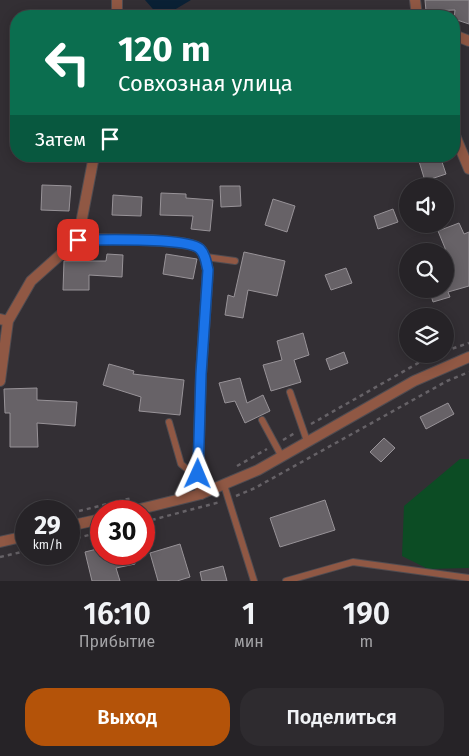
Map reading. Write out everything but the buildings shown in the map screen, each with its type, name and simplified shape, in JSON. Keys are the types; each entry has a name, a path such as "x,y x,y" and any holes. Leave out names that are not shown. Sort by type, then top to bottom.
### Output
{"street":[{"path":"460,147 469,169"},
{"path":"0,381 4,320 31,281 78,240 93,162"},
{"path":"78,240 134,240 185,243 199,248 206,257 208,270 201,374 198,474 201,494"},
{"path":"155,505 201,494 258,470 414,381 469,357"},
{"path":"0,542 15,539"}],"lane":[{"path":"206,257 235,261"},
{"path":"290,392 307,442"},
{"path":"262,420 282,456"},
{"path":"170,422 180,464 198,474"},
{"path":"224,485 254,581"},
{"path":"286,581 353,562 469,578"}],"path":[{"path":"454,348 469,343"},
{"path":"230,470 418,363"},
{"path":"80,511 134,498"},
{"path":"0,558 15,554"}],"green space":[{"path":"460,459 469,459 469,568 428,569 402,556 404,506"}],"water":[{"path":"145,0 191,0 174,10 154,10"}],"route":[{"path":"78,240 134,240 185,243 199,248 206,257 208,270 201,374 198,474"}]}
